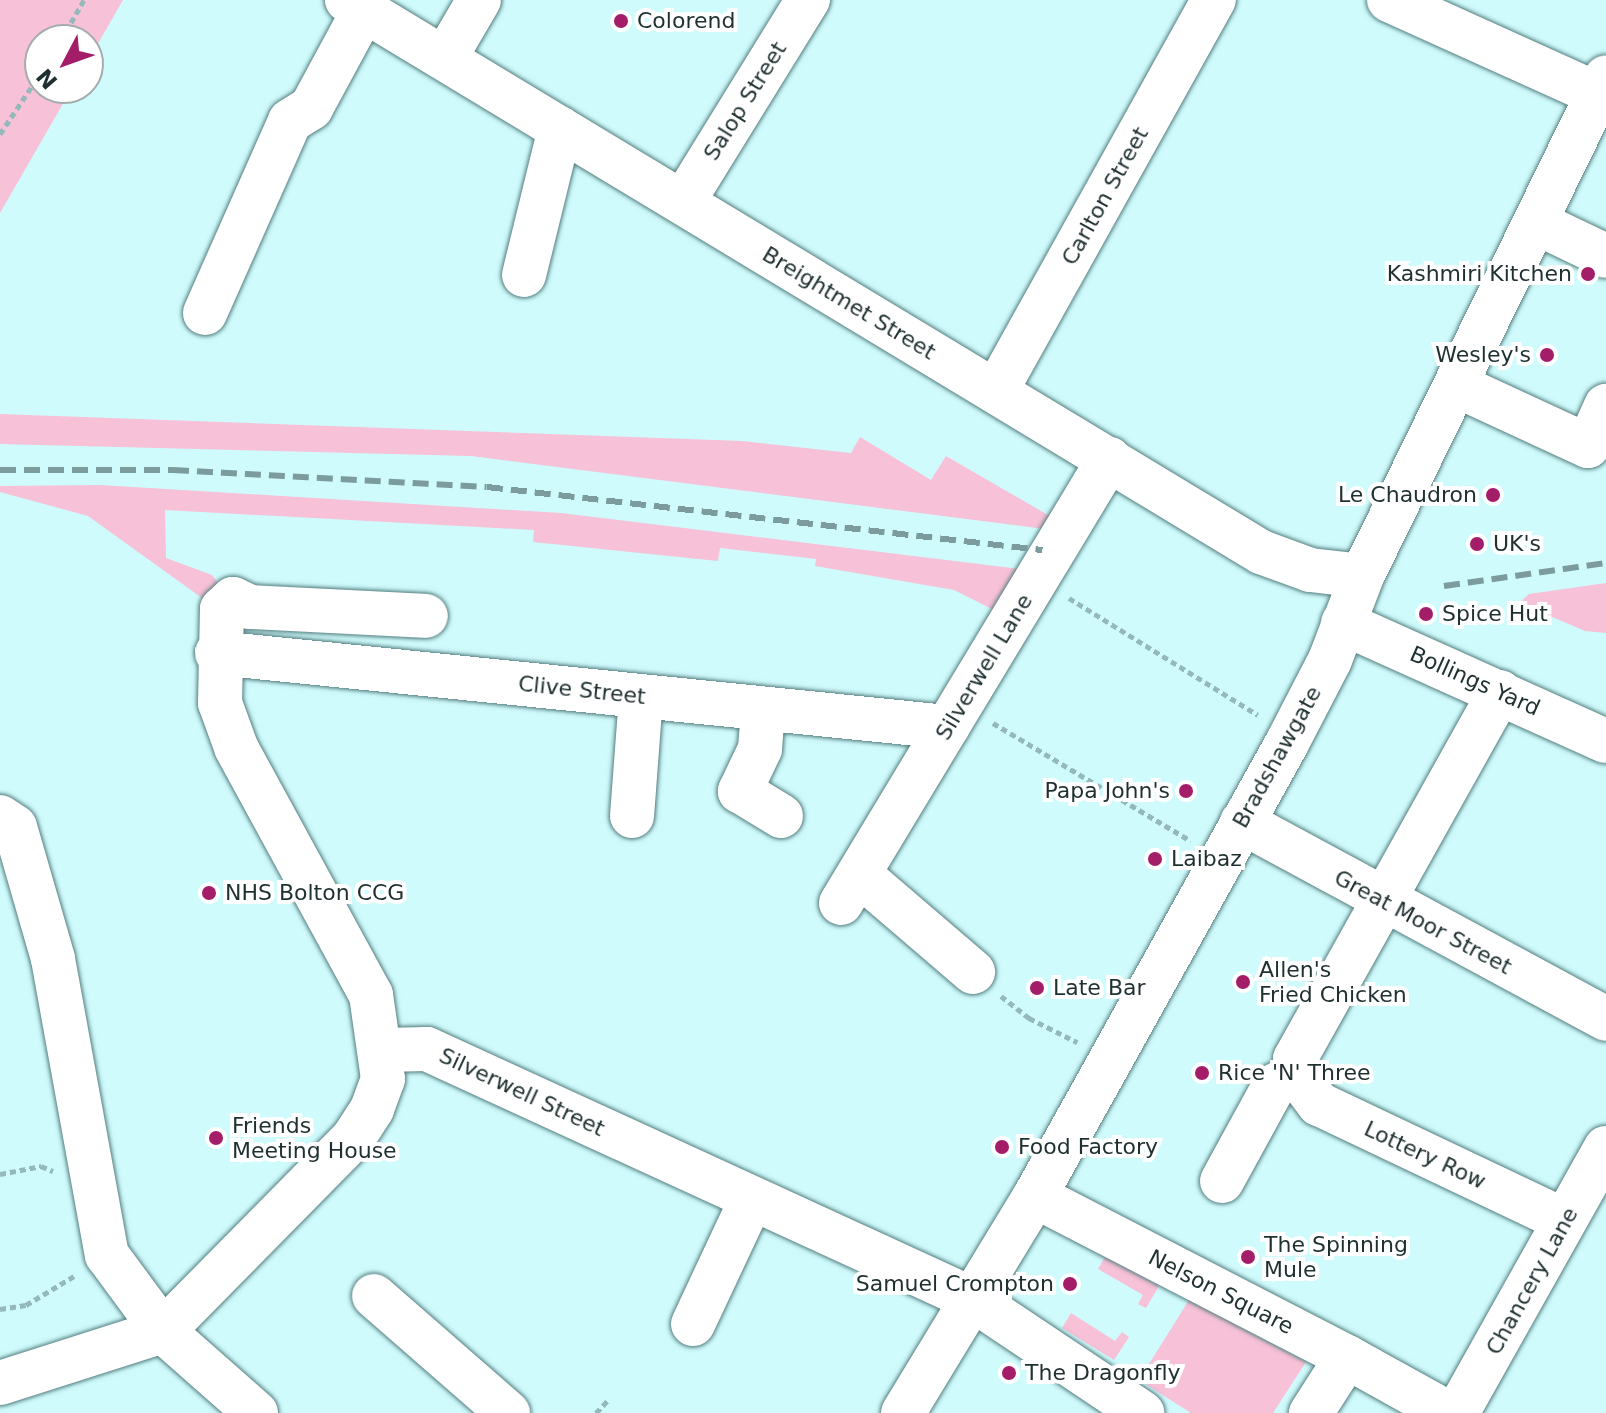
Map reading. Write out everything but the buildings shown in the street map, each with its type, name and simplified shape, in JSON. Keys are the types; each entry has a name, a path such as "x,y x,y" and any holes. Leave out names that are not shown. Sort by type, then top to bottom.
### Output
{"street":[{"path":"445,58 479,0"},
{"name":"Salop Street","path":"683,202 808,0"},
{"name":"Carlton Street","path":"996,391 1214,0"},
{"path":"1389,0 1603,86"},
{"path":"205,313 290,121 311,108 347,15"},
{"name":"Breightmet Street","path":"347,15 445,58 1261,552 1310,570 1362,576"},
{"name":"Bradshawgate","path":"903,1413 1035,1196 1281,754 1362,576 1603,86"},
{"path":"524,275 560,128"},
{"path":"1537,223 1606,256"},
{"path":"1458,386 1588,446 1606,406"},
{"name":"Silverwell Lane","path":"973,972 850,889 1109,459"},
{"path":"0,1383 163,1331 354,1137 383,1079 382,1050 371,995 236,747 220,703 217,653 222,609 233,599 250,607 426,616"},
{"name":"Bollings Yard","path":"1343,623 1606,741"},
{"name":"Clive Street","path":"217,653 763,709 953,717"},
{"path":"1222,1181 1274,1086 1296,1074 1295,1059 1500,692"},
{"path":"632,816 641,696"},
{"path":"763,709 760,749 740,791 781,816"},
{"path":"0,817 15,827 53,959 107,1255 163,1331 237,1408"},
{"name":"Great Moor Street","path":"1242,822 1606,1019"},
{"name":"Silverwell Street","path":"382,1050 427,1049 972,1299"},
{"name":"Lottery Row","path":"1296,1074 1319,1104 1565,1221"},
{"name":"Chancery Lane","path":"1457,1413 1606,1148"},
{"name":"Nelson Square","path":"1035,1196 1347,1357"},
{"path":"693,1324 752,1198"},
{"path":"374,1296 508,1413"},
{"path":"972,1299 1142,1413"},
{"path":"1311,1413 1347,1357 1448,1413"}],"path":[{"path":"70,24 84,0"},
{"path":"0,134 24,98"},
{"path":"1038,578 1258,716 1247,735 1281,754"},
{"path":"953,717 1192,842 1186,851"},
{"path":"973,972 1029,1018 1112,1059"},
{"path":"0,1174 41,1166 95,1187"},
{"path":"0,1309 26,1305 107,1255"},
{"path":"596,1413 608,1400"}],"shaded area":[{"path":"0,0 123,0 104,33 104,24 24,24 24,104 63,104 0,213"},
{"path":"0,414 742,441 851,453 860,437 931,480 946,456 1060,522 1053,530 471,456 0,444"},
{"path":"100,485 561,513 1029,570 998,612 954,590 815,566 816,559 720,548 718,561 533,542 534,530 165,510 166,558 212,575 223,590 209,603 88,516 0,492 0,486"},
{"path":"1606,583 1606,633 1585,631 1519,603 1529,594"},
{"path":"1106,1255 1159,1286 1146,1308 1138,1304 1143,1295 1098,1269"},
{"path":"1189,1300 1306,1362 1273,1413 1191,1413 1139,1380"},
{"path":"1071,1313 1115,1341 1122,1332 1129,1337 1114,1360 1062,1328"}],"railway":[{"path":"0,470 173,470 487,487 1042,550"},
{"path":"1444,586 1606,563"}],"place":[{"name":"Colorend","path":"621,21"},
{"name":"Kashmiri Kitchen","path":"1588,274"},
{"name":"Wesley's","path":"1547,355"},
{"name":"Le Chaudron","path":"1493,495"},
{"name":"UK's","path":"1477,544"},
{"name":"Spice Hut","path":"1426,614"},
{"name":"Papa John's","path":"1186,791"},
{"name":"Laibaz","path":"1155,859"},
{"name":"NHS Bolton CCG","path":"209,893"},
{"name":"Allen's Fried Chicken","path":"1243,982"},
{"name":"Late Bar","path":"1037,988"},
{"name":"Rice 'N' Three","path":"1202,1073"},
{"name":"Friends Meeting House","path":"216,1138"},
{"name":"Food Factory","path":"1002,1147"},
{"name":"The Spinning Mule","path":"1248,1257"},
{"name":"Samuel Crompton","path":"1070,1284"},
{"name":"The Dragonfly","path":"1009,1373"}]}
